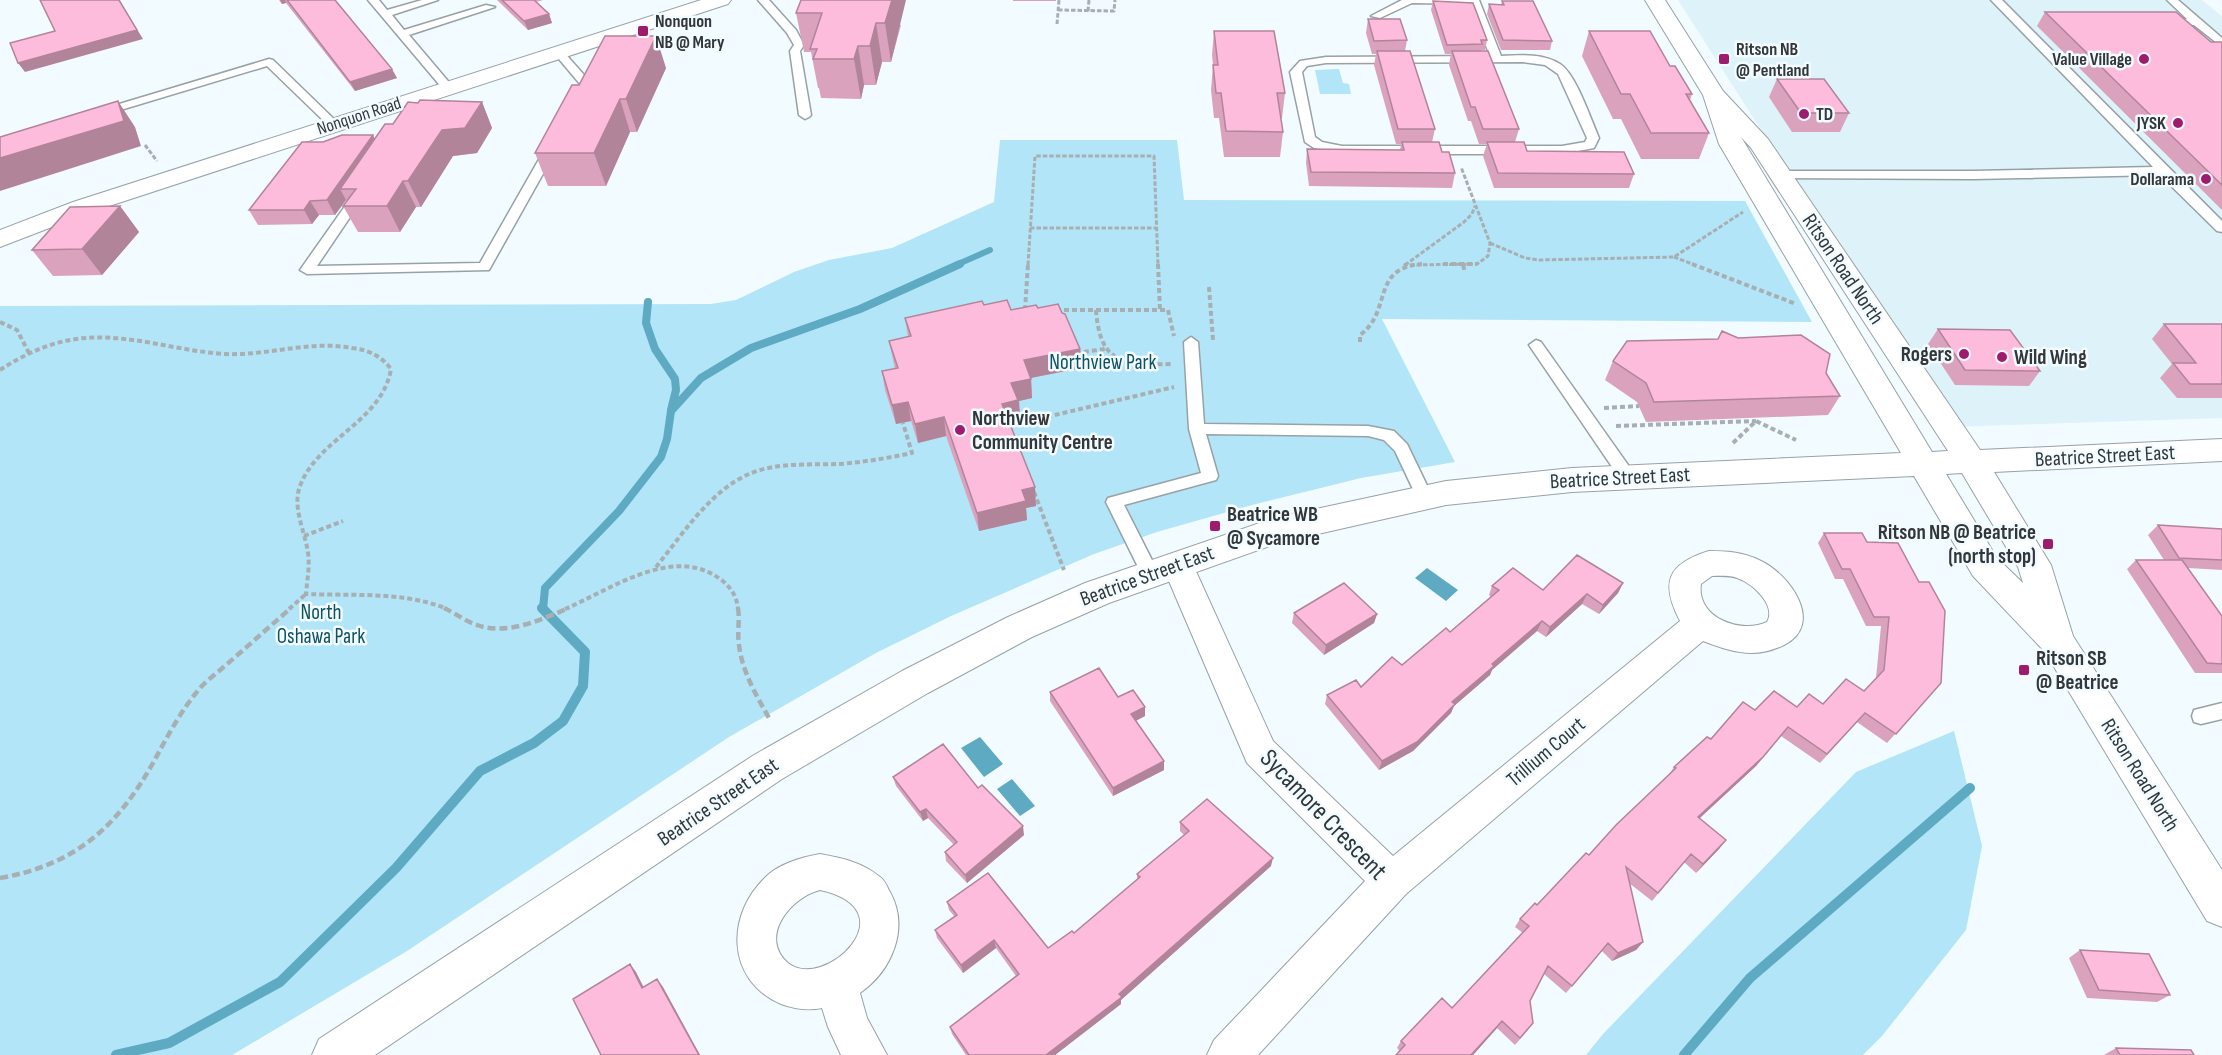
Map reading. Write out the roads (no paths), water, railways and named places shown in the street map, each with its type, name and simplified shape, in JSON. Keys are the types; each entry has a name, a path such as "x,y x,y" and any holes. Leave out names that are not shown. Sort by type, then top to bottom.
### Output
{"main road":[{"name":"Ritson Road North","path":"1655,0 1714,95 1760,144 1972,463 2034,565 2058,642"},
{"name":"Ritson Road North","path":"1714,95 1731,144 1985,567 2058,642 2222,907"},
{"name":"Beatrice Street East","path":"335,1055 768,767 915,682 1020,627 1097,592 1274,531 1425,498 1480,490 1628,476 1972,463 2222,450"}],"street":[{"name":"Nonquon Road","path":"0,239 82,207 333,124 429,98 695,4 721,0"},
{"name":"Sycamore Crescent","path":"1164,569 1260,752 1392,881 1229,1055"},
{"name":"Trillium Court","path":"1392,881 1700,624"},
{"path":"836,984 849,1027 865,1055"}],"lane":[{"path":"373,0 401,34 429,98"},
{"path":"385,14 433,0"},
{"path":"763,0 792,32 799,45 795,51 805,114"},
{"path":"1376,16 1411,0 1474,1 1497,58"},
{"path":"1996,0 2144,150 2161,171 2193,198 2222,228"},
{"path":"2172,0 2222,44"},
{"path":"401,34 490,7"},
{"path":"2017,21 2036,21"},
{"path":"2156,21 2197,22"},
{"path":"558,52 586,84 582,99 576,109"},
{"path":"1497,58 1540,60 1557,66 1563,72 1593,138 1590,145 1569,149 1342,150 1318,145 1309,139 1306,132 1296,72 1304,63 1312,60 1497,58"},
{"path":"90,116 269,62 333,124"},
{"path":"365,185 307,270 484,267 557,139"},
{"path":"1780,175 1973,175 2161,171"},
{"path":"1164,569 1114,502 1209,476 1197,429 1191,342"},
{"path":"1536,345 1628,476"},
{"path":"1197,429 1368,431 1389,435 1401,448 1425,498"},
{"path":"2201,716 2222,711"}],"waterway":[{"path":"956,265 990,250"},
{"path":"543,609 545,588 619,511 661,457 667,439 671,411 701,378 751,348 860,309 960,264"},
{"path":"648,302 646,323 655,349 675,379 676,390 671,410"},
{"path":"116,1055 169,1043 280,982 396,868 480,771 534,743 563,721 583,686 585,652 542,608"},
{"path":"1684,1055 1750,978 1970,788"}],"place":[{"name":"Nonquon NB @ Mary","path":"643,31"},
{"name":"Ritson NB @ Pentland","path":"1724,59"},
{"name":"Value Village","path":"2144,59"},
{"name":"TD","path":"1804,114"},
{"name":"JYSK","path":"2178,123"},
{"name":"Dollarama","path":"2206,179"},
{"name":"Rogers","path":"1964,354"},
{"name":"Wild Wing","path":"2002,357"},
{"name":"Northview Community Centre","path":"960,430"},
{"name":"Beatrice WB @ Sycamore","path":"1215,526"},
{"name":"Ritson NB @ Beatrice (north stop)","path":"2048,544"},
{"name":"Ritson SB @ Beatrice","path":"2024,670"}],"park label":[{"name":"Northview Park","path":"1103,362"},
{"name":"North Oshawa Park","path":"321,624"}]}
